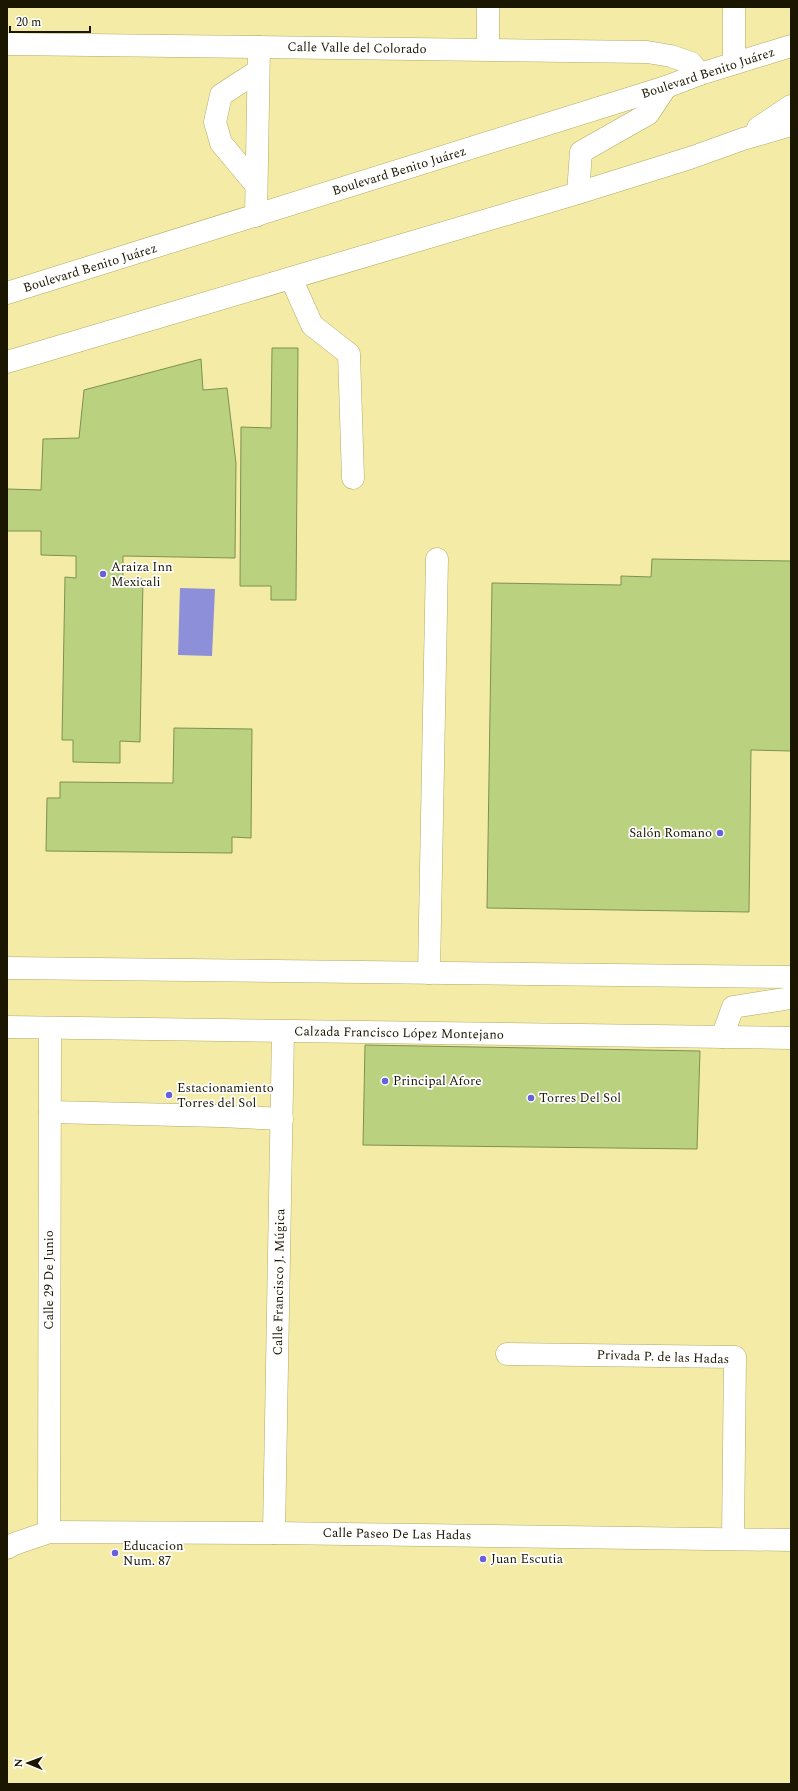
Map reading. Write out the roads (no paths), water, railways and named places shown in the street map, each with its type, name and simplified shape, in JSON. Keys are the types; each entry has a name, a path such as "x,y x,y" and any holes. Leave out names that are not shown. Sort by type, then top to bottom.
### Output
{"main road":[{"path":"488,7 488,49"},
{"path":"734,7 734,63"},
{"name":"Calle Valle del Colorado","path":"7,44 647,52 671,56 691,63 700,74"},
{"name":"Boulevard Benito Juárez","path":"7,294 666,87 700,74 791,46"},
{"path":"256,216 259,47"},
{"path":"256,185 220,144 215,122 220,95 258,71"},
{"path":"578,192 581,152 648,114 666,87"},
{"path":"742,140 791,106"},
{"path":"7,362 578,192 791,125"},
{"path":"291,278 312,325 349,354 353,478"},
{"path":"429,973 437,559"},
{"path":"7,968 791,977"},
{"path":"722,1037 733,1007 791,998"},
{"name":"Calzada Francisco López Montejano","path":"7,1027 791,1038"},
{"name":"Calle 29 De Junio","path":"49,1532 50,1028"},
{"name":"Calle Francisco J. Múgica","path":"274,1533 283,1032"},
{"path":"50,1112 282,1119"},
{"name":"Privada P. de las Hadas","path":"506,1354 735,1357 733,1539"},
{"name":"Calle Paseo De Las Hadas","path":"7,1548 14,1544 49,1532 274,1533 791,1540"}],"water":[{"path":"180,588 215,589 212,656 178,655"}],"place":[{"name":"Araiza Inn Mexicali","path":"103,574"},
{"name":"Salón Romano","path":"720,833"},
{"name":"Principal Afore","path":"385,1081"},
{"name":"Estacionamiento Torres del Sol","path":"169,1095"},
{"name":"Torres Del Sol","path":"531,1098"},
{"name":"Educacion Num. 87","path":"115,1553"},
{"name":"Juan Escutia","path":"483,1559"}]}
